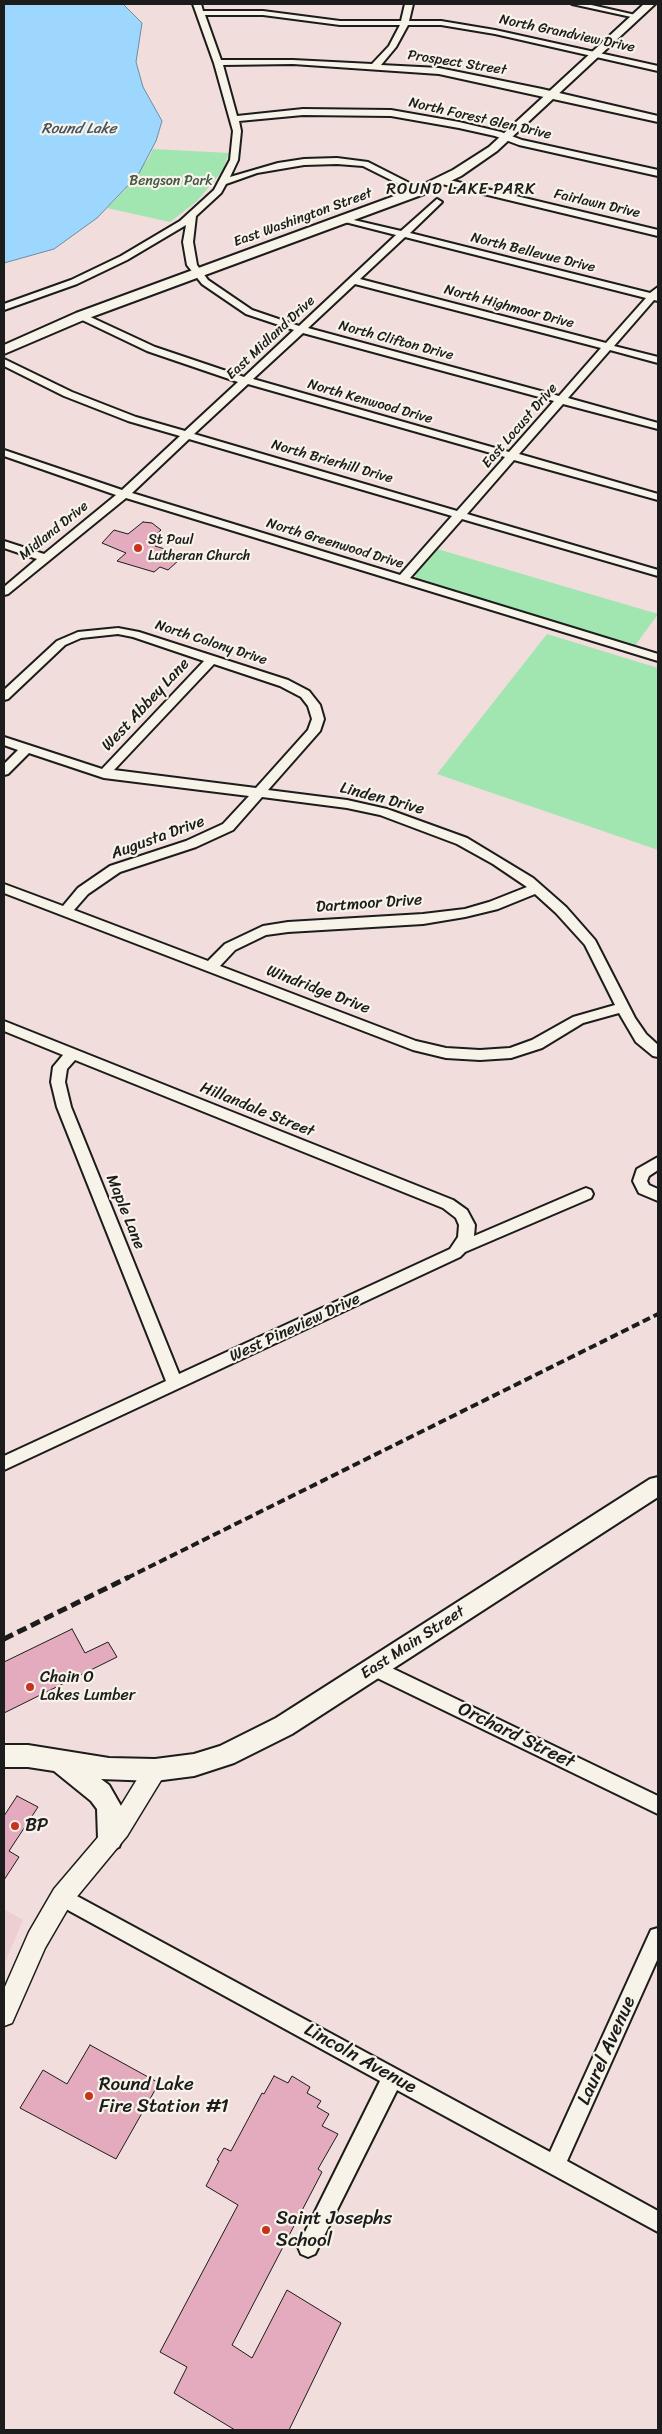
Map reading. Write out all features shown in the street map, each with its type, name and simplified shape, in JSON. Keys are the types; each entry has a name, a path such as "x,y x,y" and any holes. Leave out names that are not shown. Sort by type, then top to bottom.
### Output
{"main road":[{"name":"East Washington Street","path":"4,350 80,316 344,220 441,181 486,154 650,4"},
{"name":"East Main Street","path":"4,1756 28,1756 109,1768 155,1770 194,1765 225,1755 256,1742 375,1668 658,1486"},
{"path":"60,1761 100,1793 109,1806 110,1839"}],"street":[{"path":"375,66 392,47 405,22 409,4"},
{"path":"576,4 636,16"},
{"path":"4,307 94,273 153,242 192,216 223,182 234,160 236,131 218,63 199,8"},
{"name":"North Grandview Drive","path":"199,8 263,13 340,23 405,22 460,26 658,68"},
{"name":"Prospect Street","path":"218,63 259,62 375,66 439,71 552,94 658,119"},
{"name":"North Forest Glen Drive","path":"233,119 303,112 372,112 428,119 658,173"},
{"path":"223,182 255,170 304,162 337,162 365,164 420,191"},
{"name":"Fairlawn Drive","path":"441,181 658,233"},
{"name":"East Midland Drive","path":"124,494 437,202"},
{"name":"North Clifton Drive","path":"192,216 188,242 192,265 204,282 249,312 300,329 658,426"},
{"name":"North Bellevue Drive","path":"344,220 656,295"},
{"name":"North Highmoor Drive","path":"353,280 658,360"},
{"name":"East Locust Drive","path":"402,580 560,400 656,295"},
{"name":"North Kenwood Drive","path":"80,316 151,349 245,381 658,497"},
{"name":"North Brierhill Drive","path":"4,362 68,394 106,409 187,435 658,573"},
{"name":"North Greenwood Drive","path":"4,453 124,494 658,658"},
{"name":"Midland Drive","path":"4,592 124,494"},
{"path":"4,544 45,558"},
{"name":"North Colony Drive","path":"4,696 61,643 78,636 96,632 118,631 135,634 284,683 305,694 314,705 318,719 314,731 260,793"},
{"name":"West Abbey Lane","path":"104,774 212,660"},
{"name":"Linden Drive","path":"4,740 104,774 347,804 417,824 462,841 484,853 537,888 560,910 590,943 641,1038 658,1052"},
{"path":"4,771 26,749"},
{"name":"Augusta Drive","path":"65,912 83,891 115,869 191,844 228,827 260,793"},
{"name":"Windridge Drive","path":"4,888 413,1046 446,1053 480,1055 511,1053 537,1044 578,1020 623,1007"},
{"name":"Dartmoor Drive","path":"210,967 230,948 263,931 288,927 423,919 465,913 493,906 537,888"},
{"name":"Hillandale Street","path":"4,1026 448,1204 462,1214 468,1225 466,1238 460,1248"},
{"name":"Maple Lane","path":"72,1054 60,1068 58,1082 64,1107 175,1384"},
{"path":"658,1164 642,1173 640,1181 644,1189 658,1196"},
{"name":"West Pineview Drive","path":"4,1463 455,1253 460,1248 586,1194"},
{"name":"Orchard Street","path":"375,1668 658,1805"},
{"path":"4,2015 37,1940 62,1897 119,1829 155,1770"},
{"name":"Lincoln Avenue","path":"62,1897 658,2222"},
{"name":"Laurel Avenue","path":"555,2165 658,1937"},
{"path":"308,2247 393,2077"}],"shaded area":[{"path":"4,1909 23,1920 4,1965"}],"green space":[{"name":"Bengson Park","path":"153,149 229,153 223,170 197,201 170,222 107,208 125,190 148,159"},
{"path":"434,548 658,614 634,647 418,581 413,571"},
{"path":"547,634 658,668 658,850 437,774"}],"water":[{"name":"Round Lake","path":"4,4 123,4 142,23 136,62 143,87 162,121 156,141 138,175 97,218 54,249 4,263"}],"building":[{"name":"St Paul Lutheran Church","path":"143,522 152,523 161,530 150,540 158,543 155,546 175,552 169,557 179,560 168,570 160,567 154,572 117,561 126,553 102,543 114,530 128,534"},
{"name":"Chain O Lakes Lumber","path":"72,1629 85,1653 108,1642 117,1657 4,1713 4,1662"},
{"name":"BP","path":"17,1796 38,1807 9,1851 19,1857 4,1880 4,1816"},
{"name":"Round Lake Fire Station #1","path":"90,2045 159,2083 116,2159 20,2108 43,2070 67,2084"},
{"name":"Saint Josephs School","path":"274,2076 288,2083 292,2076 310,2087 307,2093 321,2101 317,2107 329,2114 322,2126 338,2134 318,2169 322,2172 232,2345 252,2358 287,2290 341,2323 289,2430 235,2430 174,2393 187,2367 160,2352 238,2205 206,2186 224,2148 231,2151 262,2093 264,2094"}],"railway":[{"path":"127,1578 658,1314"},
{"path":"4,1639 129,1577"}],"place":[{"name":"St Paul Lutheran Church","path":"138,548"},
{"name":"Chain O Lakes Lumber","path":"30,1687"},
{"name":"BP","path":"15,1826"},
{"name":"Round Lake Fire Station #1","path":"89,2096"},
{"name":"Saint Josephs School","path":"266,2230"}],"district":[{"name":"ROUND LAKE PARK","path":"461,190"}]}
